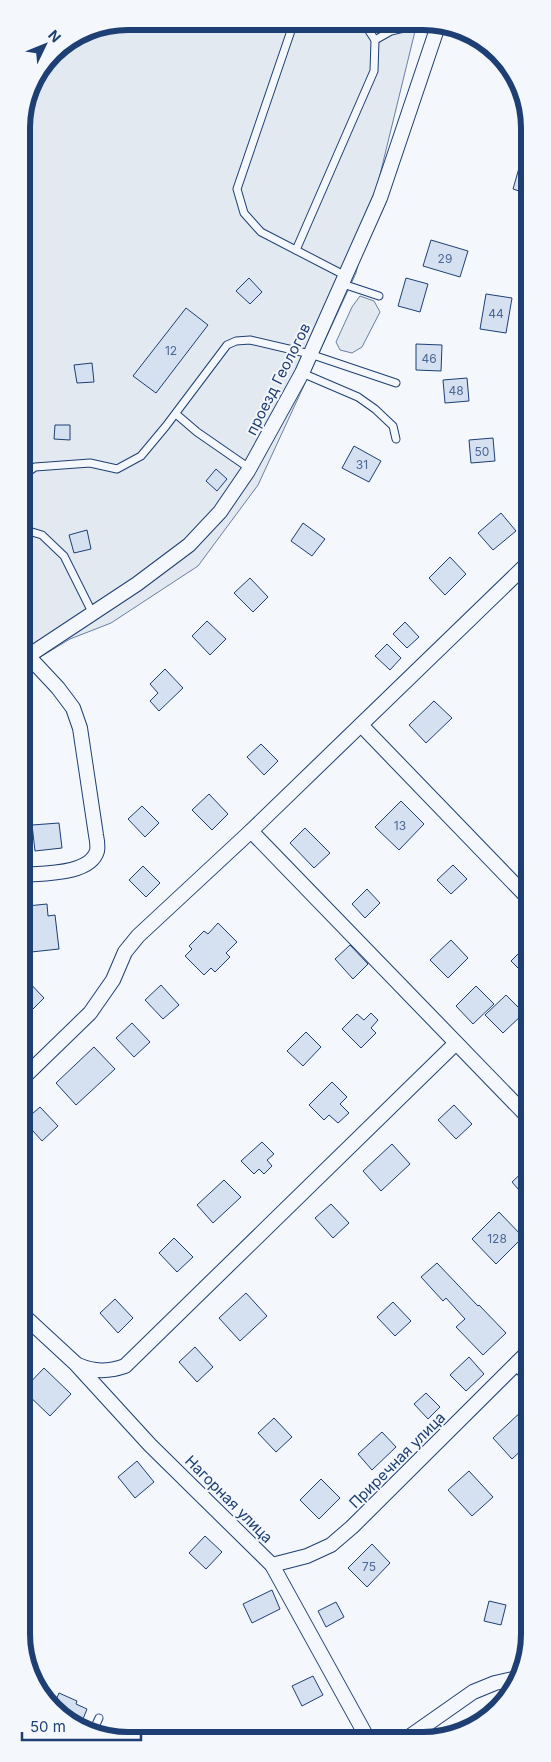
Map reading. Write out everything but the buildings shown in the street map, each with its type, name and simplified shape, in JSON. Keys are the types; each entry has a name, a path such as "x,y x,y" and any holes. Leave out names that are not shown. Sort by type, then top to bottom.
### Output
{"street":[{"name":"проезд Геологов","path":"30,656 137,584 188,545 220,512 249,468 302,373 380,198 436,31"},
{"path":"30,1071 90,1014 113,980 125,952 138,936 251,831 521,570"},
{"path":"30,663 58,688 76,715 80,728 97,851 89,863 76,869 30,874"},
{"path":"361,725 521,891"},
{"path":"251,831 521,1110"},
{"path":"74,1363 91,1371 112,1371 125,1366 456,1043"},
{"name":"Нагорная улица","path":"30,1322 74,1363 150,1445 272,1565 364,1732"},
{"name":"Приречная улица","path":"272,1565 307,1556 331,1546 521,1360"},
{"path":"517,1364 521,1368"},
{"path":"416,1732 473,1692 495,1683 510,1680"}],"lane":[{"path":"291,30 237,189 244,213 261,232 296,250 344,280 379,296"},
{"path":"296,250 374,71 375,40 369,30"},
{"path":"375,40 395,30"},
{"path":"30,470 35,467 90,463 117,469 141,456 176,414 227,345 236,341 250,340 310,354 396,383"},
{"path":"302,373 358,397 375,409 393,426 396,439"},
{"path":"176,414 197,432 249,468"},
{"path":"30,532 42,535 64,556 93,614"},
{"path":"95,1726 98,1718"}],"shaded area":[{"path":"415,30 356,273 258,485 198,566 111,623 70,639 30,663 30,122 33,103 40,85 49,70 70,70 70,49 91,37 115,31"},
{"path":"360,296 374,301 380,312 362,347 352,353 340,350 336,342 352,307"}]}
